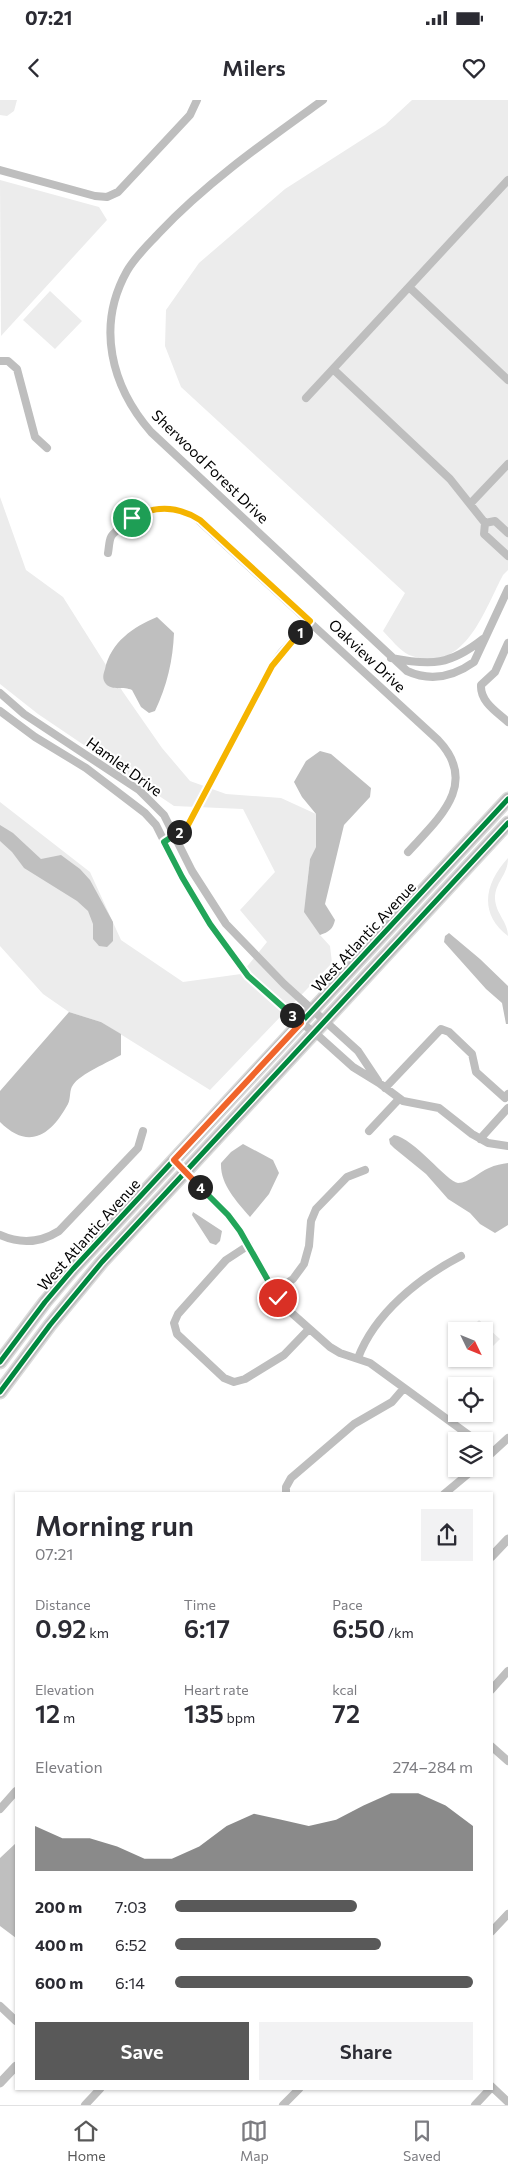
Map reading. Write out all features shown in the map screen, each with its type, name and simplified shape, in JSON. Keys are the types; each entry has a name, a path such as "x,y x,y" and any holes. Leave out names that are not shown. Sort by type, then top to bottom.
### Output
{"main road":[{"name":"West Atlantic Avenue","path":"0,1362 45,1302 74,1269 508,799"},
{"name":"West Atlantic Avenue","path":"0,1392 74,1295 185,1171 508,823"}],"street":[{"path":"0,170 95,196 113,195 118,192 190,115 197,100"},
{"name":"Sherwood Forest Drive","path":"323,100 215,180 172,220 130,266 117,292 111,314 110,348 122,390 150,432 401,668 425,677 445,676 463,670 474,662 480,652 483,639 508,589"},
{"path":"306,398 508,180"},
{"path":"409,287 508,380"},
{"path":"0,361 8,361 17,369 35,438 47,448"},
{"path":"333,369 450,479 485,523 484,534 508,556"},
{"path":"470,504 508,464"},
{"name":"Oakview Drive","path":"108,552 111,537 132,518 156,509 183,511 205,525 438,740 452,760 455,785 450,802 443,813 408,852"},
{"path":"485,523 495,522 508,533"},
{"path":"500,548 508,538"},
{"path":"164,842 188,825 272,666 281,653 310,621"},
{"name":"Sherwood Forest Drive","path":"391,658 416,663 441,662 464,654 483,639"},
{"path":"508,643 495,672 481,685 481,693 485,701 508,722"},
{"name":"Hamlet Drive","path":"0,693 24,714 140,790 164,815 192,871 226,924 284,984 326,1019 358,1051 382,1085"},
{"name":"Hamlet Drive","path":"0,711 35,737 86,768 132,801 156,825 182,877 210,924 248,976 353,1067 382,1085"},
{"path":"507,1097 476,1072 472,1054 449,1032 440,1029 382,1085 403,1101 439,1108 480,1139 508,1146"},
{"path":"369,1131 399,1099"},
{"path":"480,1139 508,1108"},
{"path":"0,1235 16,1240 29,1241 48,1237 59,1231 138,1148 143,1132"},
{"path":"174,1160 228,1215 248,1245 274,1292 286,1308 335,1351 370,1363 465,1432"},
{"path":"274,1292 293,1278 304,1264 309,1246 309,1227 316,1209 347,1177 365,1170"},
{"path":"248,1245 226,1260 178,1314 174,1324 177,1334 229,1380 240,1381 284,1355 309,1329"},
{"path":"358,1358 369,1335 396,1303 433,1272 461,1256"},
{"path":"286,1492 288,1482 354,1424 392,1402 404,1388"},
{"path":"493,1452 508,1438"},
{"path":"446,1492 464,1477"},
{"path":"493,1688 508,1671"},
{"path":"493,1748 508,1761"},
{"path":"0,1809 15,1793"},
{"path":"493,1930 508,1914"},
{"path":"0,2006 15,2020"},
{"path":"493,2089 508,2102"},
{"path":"85,2105 96,2090"},
{"path":"283,2105 298,2090"},
{"path":"475,2105 488,2090"}],"shaded area":[{"path":"0,100 17,100 14,111 7,116 0,115"},
{"path":"412,100 508,100 508,570 503,575 479,623 469,637 458,649 444,657 428,659 409,655 383,631 405,593 181,387 165,346 166,310 199,263 285,189 385,125"},
{"path":"0,180 99,207 107,220 1,336"},
{"path":"50,291 82,321 55,349 23,320"},
{"path":"0,497 26,570 63,597 123,692 162,748 190,781 226,794 281,798 316,814 316,847 310,859 307,885 320,935 330,946 332,963 210,1090 101,1022 69,1012 43,994 0,946 0,802 90,872 121,940 183,982 241,974 267,942 240,910 275,872 243,809 174,806 38,714 0,684"},
{"path":"157,617 174,633 169,673 155,711 149,713 141,707 132,690 109,686 106,684 103,675 108,659 118,643 132,631"},
{"path":"320,751 331,754 371,788 370,797 344,825 325,904 335,920 330,930 320,935 304,912 310,859 316,847 316,814 302,797 294,782 306,761"},
{"path":"0,825 13,833 41,859 61,855 80,869 90,880 113,922 113,941 107,947 99,946 93,939 93,924 88,911 77,901 24,868 12,852 0,841"},
{"path":"508,858 495,899 508,936 492,918 488,898 494,878"},
{"path":"449,933 508,986 508,1024 506,1024 502,1003 486,989 444,942 445,936"},
{"path":"69,1012 101,1022 121,1034 121,1055 77,1081 70,1092 68,1104 47,1131 38,1136 20,1136 0,1122 0,1091"},
{"path":"394,1135 411,1144 446,1176 458,1183 462,1183 491,1167 508,1163 508,1225 495,1233 480,1224 470,1213 448,1199 426,1174 390,1144 389,1139"},
{"path":"243,1144 273,1160 279,1173 269,1194 250,1217 230,1192 221,1171 221,1163 231,1152"},
{"path":"193,1212 222,1231 220,1241 216,1245 210,1243 192,1215"},
{"path":"493,1333 500,1339 493,1346"},
{"path":"15,1844 15,1937 0,1926 0,1858"}],"waterway":[{"path":"493,1555 508,1539"},
{"path":"0,2083 15,2067"}],"cycle path":[{"path":"0,1362 45,1302 73,1269 508,799"},
{"path":"0,1392 50,1325 102,1262 508,823"}],"route":[{"path":"132,518 144,512 163,508 183,511 195,517 310,621 281,653 272,666 188,825 164,842 210,924 248,976 301,1023 174,1160 228,1215 240,1231 278,1298"}]}
